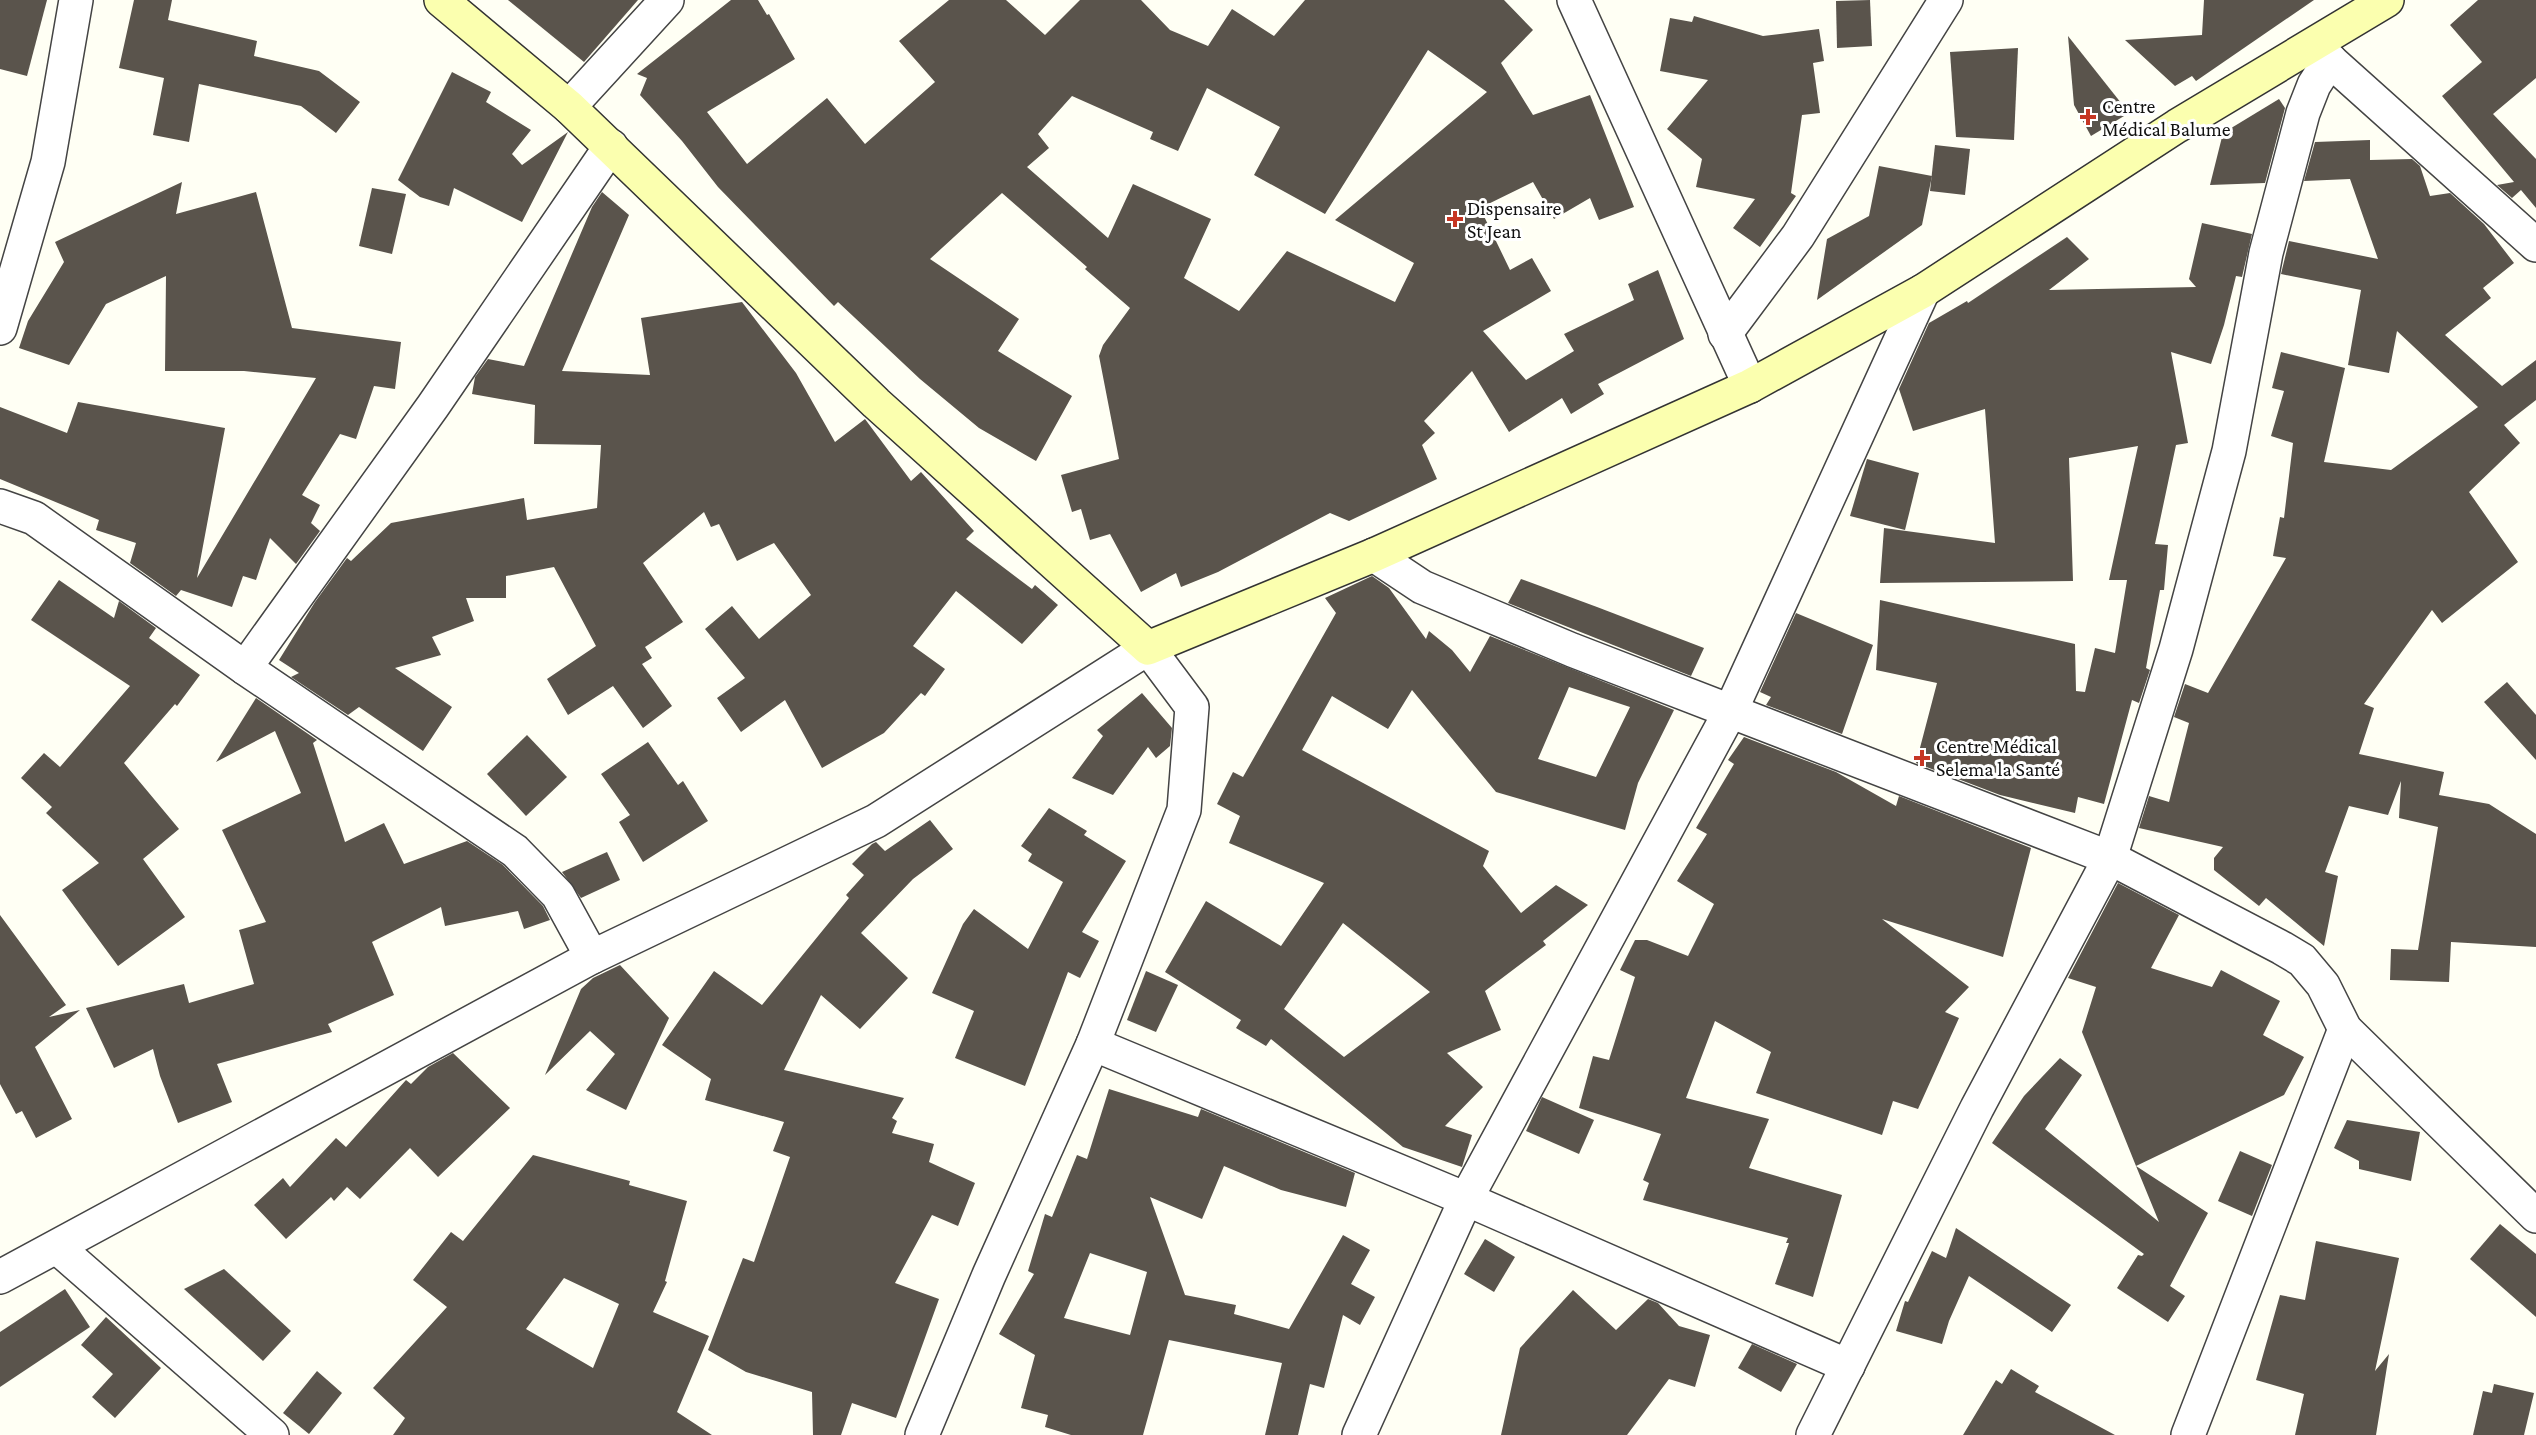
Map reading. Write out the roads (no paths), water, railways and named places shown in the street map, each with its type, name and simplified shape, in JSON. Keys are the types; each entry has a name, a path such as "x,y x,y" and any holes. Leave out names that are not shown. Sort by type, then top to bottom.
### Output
{"street":[{"path":"0,328 48,162 76,0"},
{"path":"441,0 569,107 876,403 1148,648 1192,707 1184,810 1093,1044 989,1275 922,1435"},
{"path":"569,107 667,0"},
{"path":"1574,0 1750,386"},
{"path":"1725,334 1798,236 1946,0"},
{"path":"0,1277 58,1248 592,957 876,822 1148,648 1374,555 1750,386 1923,291 2177,126 2321,53 2387,0"},
{"path":"2321,53 2536,244"},
{"path":"1813,1435 1977,1108 2110,858 2176,650 2226,462 2266,254 2321,53"},
{"path":"245,668 433,406 611,146"},
{"path":"1359,1435 1466,1199 1731,710 1923,291"},
{"path":"0,506 34,518 245,668 515,851 558,895 592,957"},
{"path":"1374,555 1422,587 1572,650 2110,858 2302,960 2323,985 2345,1029 2536,1216"},
{"path":"2188,1435 2345,1029"},
{"path":"1093,1044 1466,1199 1848,1366"},
{"path":"58,1248 272,1435"}],"place":[{"name":"Centre Médical Balume","path":"2088,117"},
{"name":"Dispensaire St Jean","path":"1455,219"},
{"name":"Centre Médical Selema la Santé","path":"1922,758"}]}
